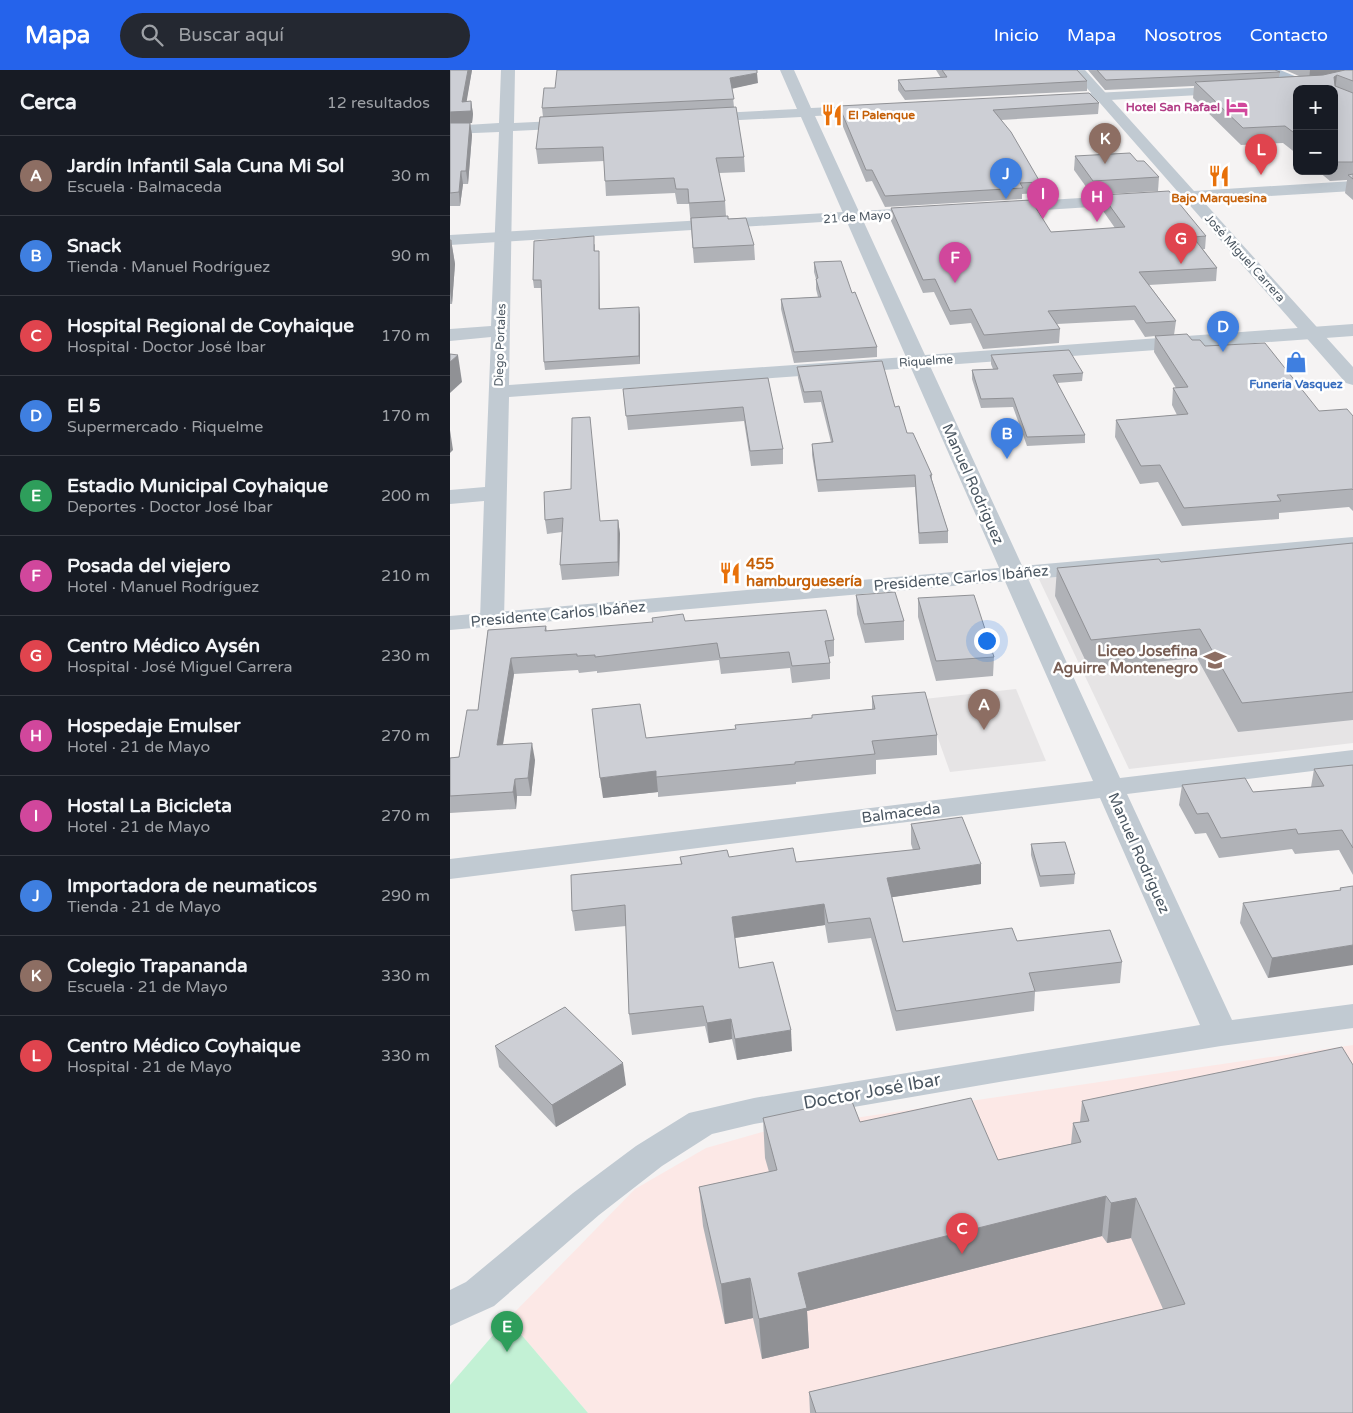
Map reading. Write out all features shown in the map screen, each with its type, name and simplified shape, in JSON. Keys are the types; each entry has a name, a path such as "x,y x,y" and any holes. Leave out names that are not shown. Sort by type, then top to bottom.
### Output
{"main road":[{"path":"1268,70 1305,85"}],"street":[{"name":"Diego Portales","path":"492,620 508,70"},
{"name":"Manuel Rodríguez","path":"787,70 1221,1034"},
{"name":"José Miguel Carrera","path":"1078,70 1353,379"},
{"path":"1318,85 1327,83"},
{"path":"1278,87 1293,87"},
{"path":"1042,100 1240,89"},
{"path":"688,118 894,108"},
{"path":"450,130 590,123"},
{"path":"979,209 1353,186"},
{"name":"21 de Mayo","path":"450,240 940,211"},
{"name":"Riquelme","path":"498,392 1353,330"},
{"path":"450,335 500,331"},
{"path":"450,497 496,493"},
{"name":"Presidente Carlos Ibáñez","path":"450,624 1353,544"},
{"name":"Balmaceda","path":"450,869 1353,758"},
{"name":"Doctor José Ibar","path":"450,1309 480,1294 594,1198 649,1156 702,1123 754,1111 1221,1034 1353,1016"}],"shaded area":[{"name":"Liceo Josefina Aguirre Montenegro","path":"1353,550 1353,743 1129,769 1038,577"},
{"path":"1016,689 1046,761 950,772 924,699"},
{"path":"1353,1045 1353,1413 588,1413 508,1319 635,1189 706,1148 766,1131"}],"green space":[{"path":"507,1319 588,1413 450,1413 450,1385"}],"building":[{"path":"450,70 468,70 462,102 471,101 471,111 450,112"},
{"path":"557,70 757,70 757,73 730,78 734,99 542,108 544,88 555,88"},
{"path":"942,70 1077,70 1087,81 905,91 898,80 947,77"},
{"path":"1097,70 1275,70 1280,72 1106,80"},
{"path":"1353,70 1353,81 1337,75 1334,77 1335,85 1293,85 1293,132 1285,126 1243,128 1195,82 1323,75"},
{"path":"1338,87 1353,93 1353,162 1338,162"},
{"path":"1089,93 1099,103 993,110 1011,132 1040,182 1020,183 1023,188 885,196 872,170 866,170 839,106"},
{"path":"736,107 744,157 716,158 725,201 689,203 688,189 676,189 674,178 605,181 603,147 536,149 540,117"},
{"path":"450,123 470,123 466,171 461,171 459,192 450,193"},
{"path":"1130,153 1137,161 1144,161 1159,177 1093,181 1075,156"},
{"path":"1169,191 1206,236 1193,237 1217,268 1139,272 1176,321 1146,323 1135,306 1048,311 1060,329 984,335 971,309 950,311 935,279 923,280 891,208 1031,200 1051,232 1125,227 1102,195"},
{"path":"728,216 728,219 746,218 754,245 693,248 691,218"},
{"path":"594,236 594,251 599,251 599,309 639,307 639,356 544,362 541,280 533,280 534,241"},
{"path":"841,261 852,293 855,292 877,347 794,352 781,299 821,297 814,262"},
{"path":"1187,334 1192,340 1200,340 1205,346 1265,343 1319,411 1347,409 1353,416 1353,490 1277,495 1281,501 1184,508 1160,465 1141,466 1116,420 1188,414 1173,388 1188,387 1155,336"},
{"path":"1069,350 1083,373 1053,375 1085,435 1027,437 1013,398 981,399 972,370 998,369 991,355"},
{"path":"450,354 458,355 450,362"},
{"path":"882,361 895,407 899,406 907,433 913,433 932,475 930,475 948,531 919,533 915,475 817,480 812,444 833,442 821,391 804,392 797,367"},
{"path":"768,378 783,449 750,451 743,407 626,416 623,389"},
{"path":"590,417 600,521 618,520 618,562 560,565 563,518 545,520 544,492 571,489 572,418"},
{"path":"1353,543 1353,692 1242,703 1200,629 1091,640 1057,568 1159,559 1161,562"},
{"path":"895,592 904,621 864,624 856,595"},
{"path":"974,595 994,657 936,661 918,598"},
{"path":"826,610 834,640 825,641 830,663 792,666 789,652 720,658 717,643 595,657 595,655 577,656 577,654 511,658 497,745 532,743 528,778 515,779 513,792 450,796 450,758 459,757 467,710 478,710 488,630 546,626 545,631 653,622 652,618 683,614 685,621"},
{"path":"925,692 937,735 872,741 875,754 795,762 795,764 656,777 656,771 600,778 592,709 640,704 646,738 736,729 735,725 812,718 812,715 875,709 872,696"},
{"path":"1353,765 1353,848 1342,830 1298,834 1296,829 1221,838 1208,813 1197,814 1182,785 1245,778 1253,792 1324,786 1314,769"},
{"path":"962,817 981,864 887,878 903,942 1012,928 1017,941 1110,930 1122,962 1029,973 1035,991 896,1011 870,918 828,923 824,904 732,917 739,968 773,962 791,1030 735,1039 731,1019 707,1023 703,1006 629,1014 625,905 572,911 571,875 682,864 680,857 727,850 729,857 793,848 796,862 920,849 911,824"},
{"path":"1065,842 1075,874 1040,876 1031,844"},
{"path":"1353,886 1353,945 1272,958 1243,903 1341,890 1340,888"},
{"path":"565,1007 623,1063 552,1105 495,1046"},
{"path":"1342,1047 1353,1065 1353,1413 816,1413 809,1392 1185,1304 1136,1198 1111,1203 1106,1196 798,1273 807,1308 759,1319 750,1278 721,1284 699,1187 777,1170 763,1118 851,1099 860,1122 971,1098 998,1160 1081,1142 1073,1123 1089,1121 1082,1101"}],"place":[{"name":"Hotel San Rafael","path":"1237,107"},
{"name":"El Palenque","path":"832,115"},
{"name":"Colegio Trapananda","path":"1105,164"},
{"name":"Centro Médico Coyhaique","path":"1261,175"},
{"name":"Bajo Marquesina","path":"1219,176"},
{"name":"Importadora de neumaticos","path":"1006,199"},
{"name":"Hostal La Bicicleta","path":"1043,219"},
{"name":"Hospedaje Emulser","path":"1097,222"},
{"name":"Centro Médico Aysén","path":"1181,264"},
{"name":"Posada del viejero","path":"955,283"},
{"name":"El 5","path":"1223,352"},
{"name":"Funeria Vasquez","path":"1296,362"},
{"name":"Snack","path":"1007,459"},
{"name":"455 hamburguesería","path":"730,573"},
{"name":"Liceo Josefina Aguirre Montenegro","path":"1215,660"},
{"name":"Jardín Infantil Sala Cuna Mi Sol","path":"984,730"},
{"name":"Hospital Regional de Coyhaique","path":"962,1254"},
{"name":"Estadio Municipal Coyhaique","path":"507,1352"}]}
